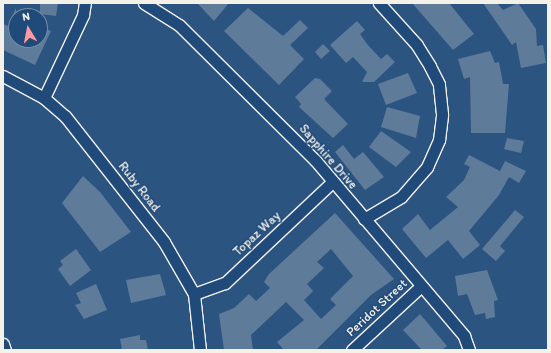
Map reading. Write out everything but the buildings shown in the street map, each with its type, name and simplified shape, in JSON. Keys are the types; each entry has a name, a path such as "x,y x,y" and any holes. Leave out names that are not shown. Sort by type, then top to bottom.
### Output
{"street":[{"path":"44,98 83,15 85,3"},
{"name":"Sapphire Drive","path":"144,3 179,25 278,121 464,336 469,350"},
{"path":"364,219 401,197 427,167 439,140 442,114 438,84 430,66 417,45 378,3"},
{"name":"Ruby Road","path":"3,76 44,98 78,130 164,242 194,294 200,350"},
{"name":"Topaz Way","path":"194,294 225,283 332,182"},
{"name":"Peridot Street","path":"352,350 421,286"},
{"path":"3,344 5,350"}]}
